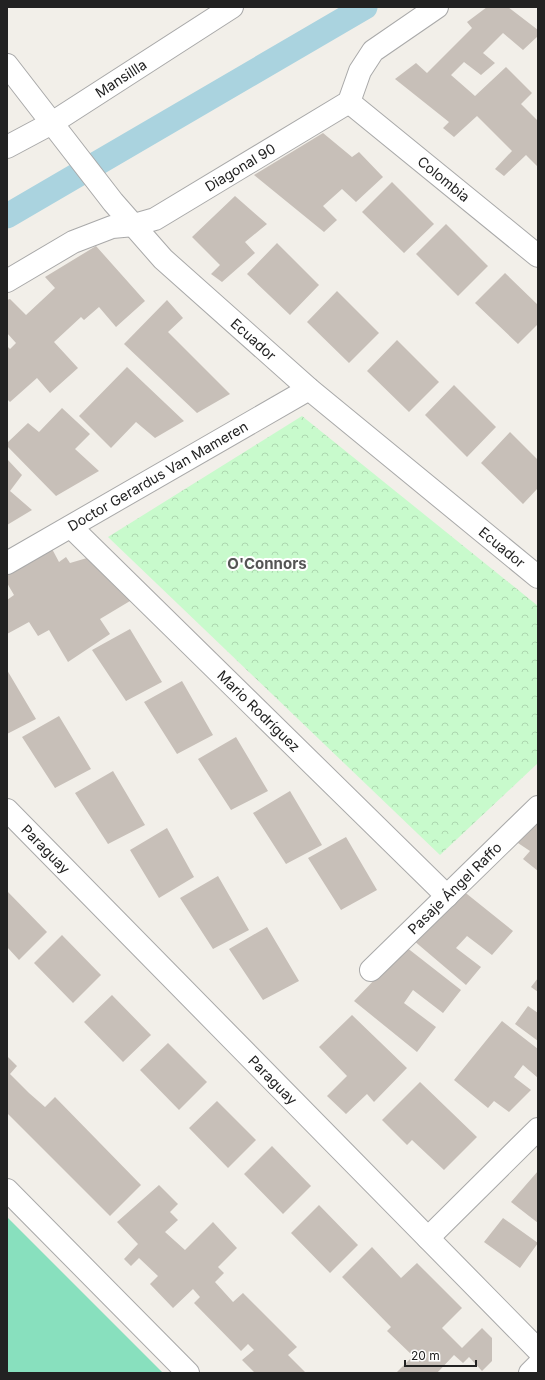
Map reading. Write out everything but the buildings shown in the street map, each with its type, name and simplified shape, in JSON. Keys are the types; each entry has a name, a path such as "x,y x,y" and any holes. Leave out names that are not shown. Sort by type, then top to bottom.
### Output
{"street":[{"name":"Mansillla","path":"7,147 52,123 232,7"},
{"path":"349,102 360,71 373,51 437,7"},
{"name":"Ecuador","path":"7,65 113,202 163,259 309,389 538,577"},
{"name":"Diagonal 90","path":"7,281 73,242 112,227 134,225 155,219 349,102"},
{"name":"Colombia","path":"349,102 538,256"},
{"name":"Doctor Gerardus Van Mameren","path":"7,563 309,389"},
{"name":"Mario Rodríguez","path":"71,527 447,896"},
{"name":"Pasaje Ángel Raffo","path":"371,970 538,807"},
{"name":"Paraguay","path":"7,810 538,1350"},
{"path":"428,1238 538,1129"},
{"path":"7,1190 188,1373"},
{"path":"530,1373 538,1365"}],"green space":[{"path":"302,416 538,606 538,763 440,855 108,537"},
{"path":"7,1217 163,1373 7,1373"}],"waterway":[{"path":"7,216 365,7"}],"district":[{"name":"O'Connors","path":"267,564"}]}
